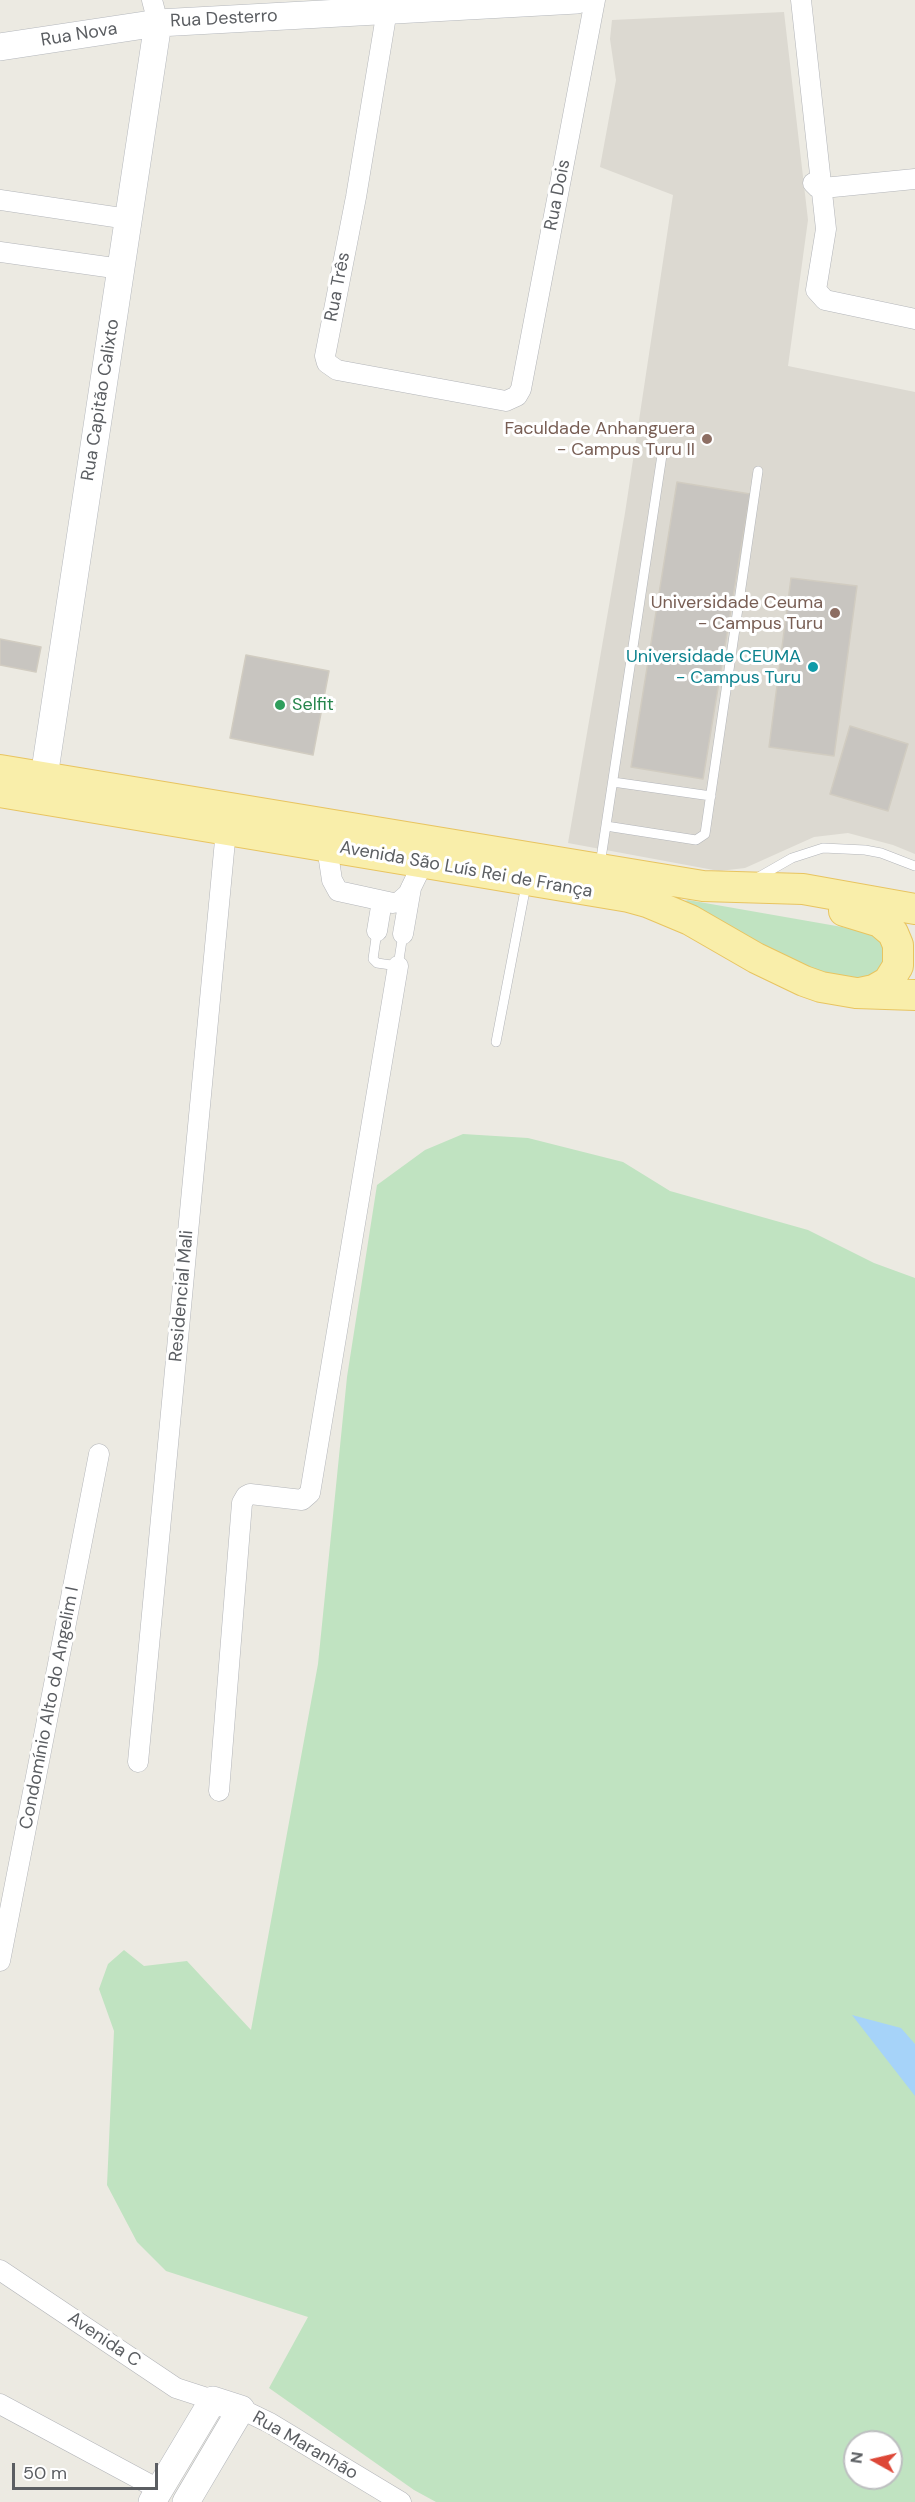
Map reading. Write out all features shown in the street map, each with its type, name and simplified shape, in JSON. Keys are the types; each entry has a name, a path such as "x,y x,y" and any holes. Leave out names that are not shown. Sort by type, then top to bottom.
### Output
{"main road":[{"name":"Avenida São Luís Rei de França","path":"0,770 704,885 803,889 915,909"},
{"name":"Avenida São Luís Rei de França","path":"0,792 327,847 417,875 527,880 647,902 690,920 786,974 821,987 856,993 915,995"},
{"path":"742,887 869,917 888,927 898,945 899,958 894,974 881,987 856,993"}],"street":[{"name":"Rua Desterro","path":"155,11 322,7 387,10 474,3 577,0"},
{"name":"Rua Dois","path":"521,389 595,0"},
{"path":"801,0 826,229 816,285 819,295 825,300 915,319"},
{"name":"Rua Três","path":"387,10 356,198 325,356 327,363 330,367 337,369 497,401 512,399 521,389"},
{"name":"Rua Nova","path":"0,47 155,11"},
{"name":"Rua Capitão Calixto","path":"44,777 121,269 155,11"},
{"path":"823,188 915,179"},
{"path":"0,200 128,219"},
{"path":"0,252 121,269"},
{"name":"Residencial Mali","path":"138,1762 226,830"},
{"path":"327,847 332,880 338,891 382,901 399,902 417,875"},
{"path":"403,934 417,875"},
{"path":"377,931 382,901"},
{"path":"219,1791 242,1503 250,1494 302,1500 310,1493 398,966"},
{"name":"Condomínio Alto do Angelim I","path":"0,1961 99,1455"},
{"name":"Avenida C","path":"0,2270 177,2388 241,2409"},
{"path":"0,2404 156,2496 213,2400"},
{"path":"186,2502 241,2409"},
{"name":"Rua Maranhão","path":"241,2409 270,2423 401,2502"}],"lane":[{"path":"600,869 662,455"},
{"path":"606,826 696,840 705,834 758,471"},
{"path":"613,782 711,796"},
{"path":"742,887 792,858 823,848 837,847 881,853 915,866"},
{"path":"496,1042 527,880"},
{"path":"377,931 373,959 377,963 398,966 403,934"}],"shaded area":[{"name":"Faculdade Anhanguera - Campus Turu II","path":"784,12 808,220 788,366 915,392 915,854 893,845 848,833 814,837 745,868 719,871 568,843 625,513 673,195 600,167 616,80 610,39 612,20"}],"green space":[{"path":"688,900 865,931 876,936 884,944 885,964 868,981 835,977 764,950 681,902"},
{"path":"463,1134 528,1138 623,1162 670,1191 808,1230 874,1263 915,1278 915,2502 436,2502 414,2490 269,2388 308,2317 166,2271 137,2242 107,2185 114,2031 99,1989 108,1964 124,1950 144,1966 187,1961 251,2030 318,1664 347,1377 377,1185 425,1150"}],"water":[{"path":"852,2015 901,2028 915,2044 915,2096"}],"building":[{"path":"677,482 750,494 703,779 631,767"},
{"name":"Universidade CEUMA - Campus Turu","path":"791,578 857,586 834,756 769,747"},
{"path":"0,639 41,647 36,672 0,665"},
{"name":"Selfit","path":"246,655 329,671 313,755 230,738"},
{"path":"850,726 908,744 888,811 830,794"}],"place":[{"name":"Faculdade Anhanguera - Campus Turu II","path":"707,439"},
{"name":"Universidade Ceuma - Campus Turu","path":"835,613"},
{"name":"Universidade CEUMA - Campus Turu","path":"813,667"},
{"name":"Selfit","path":"280,705"}]}
